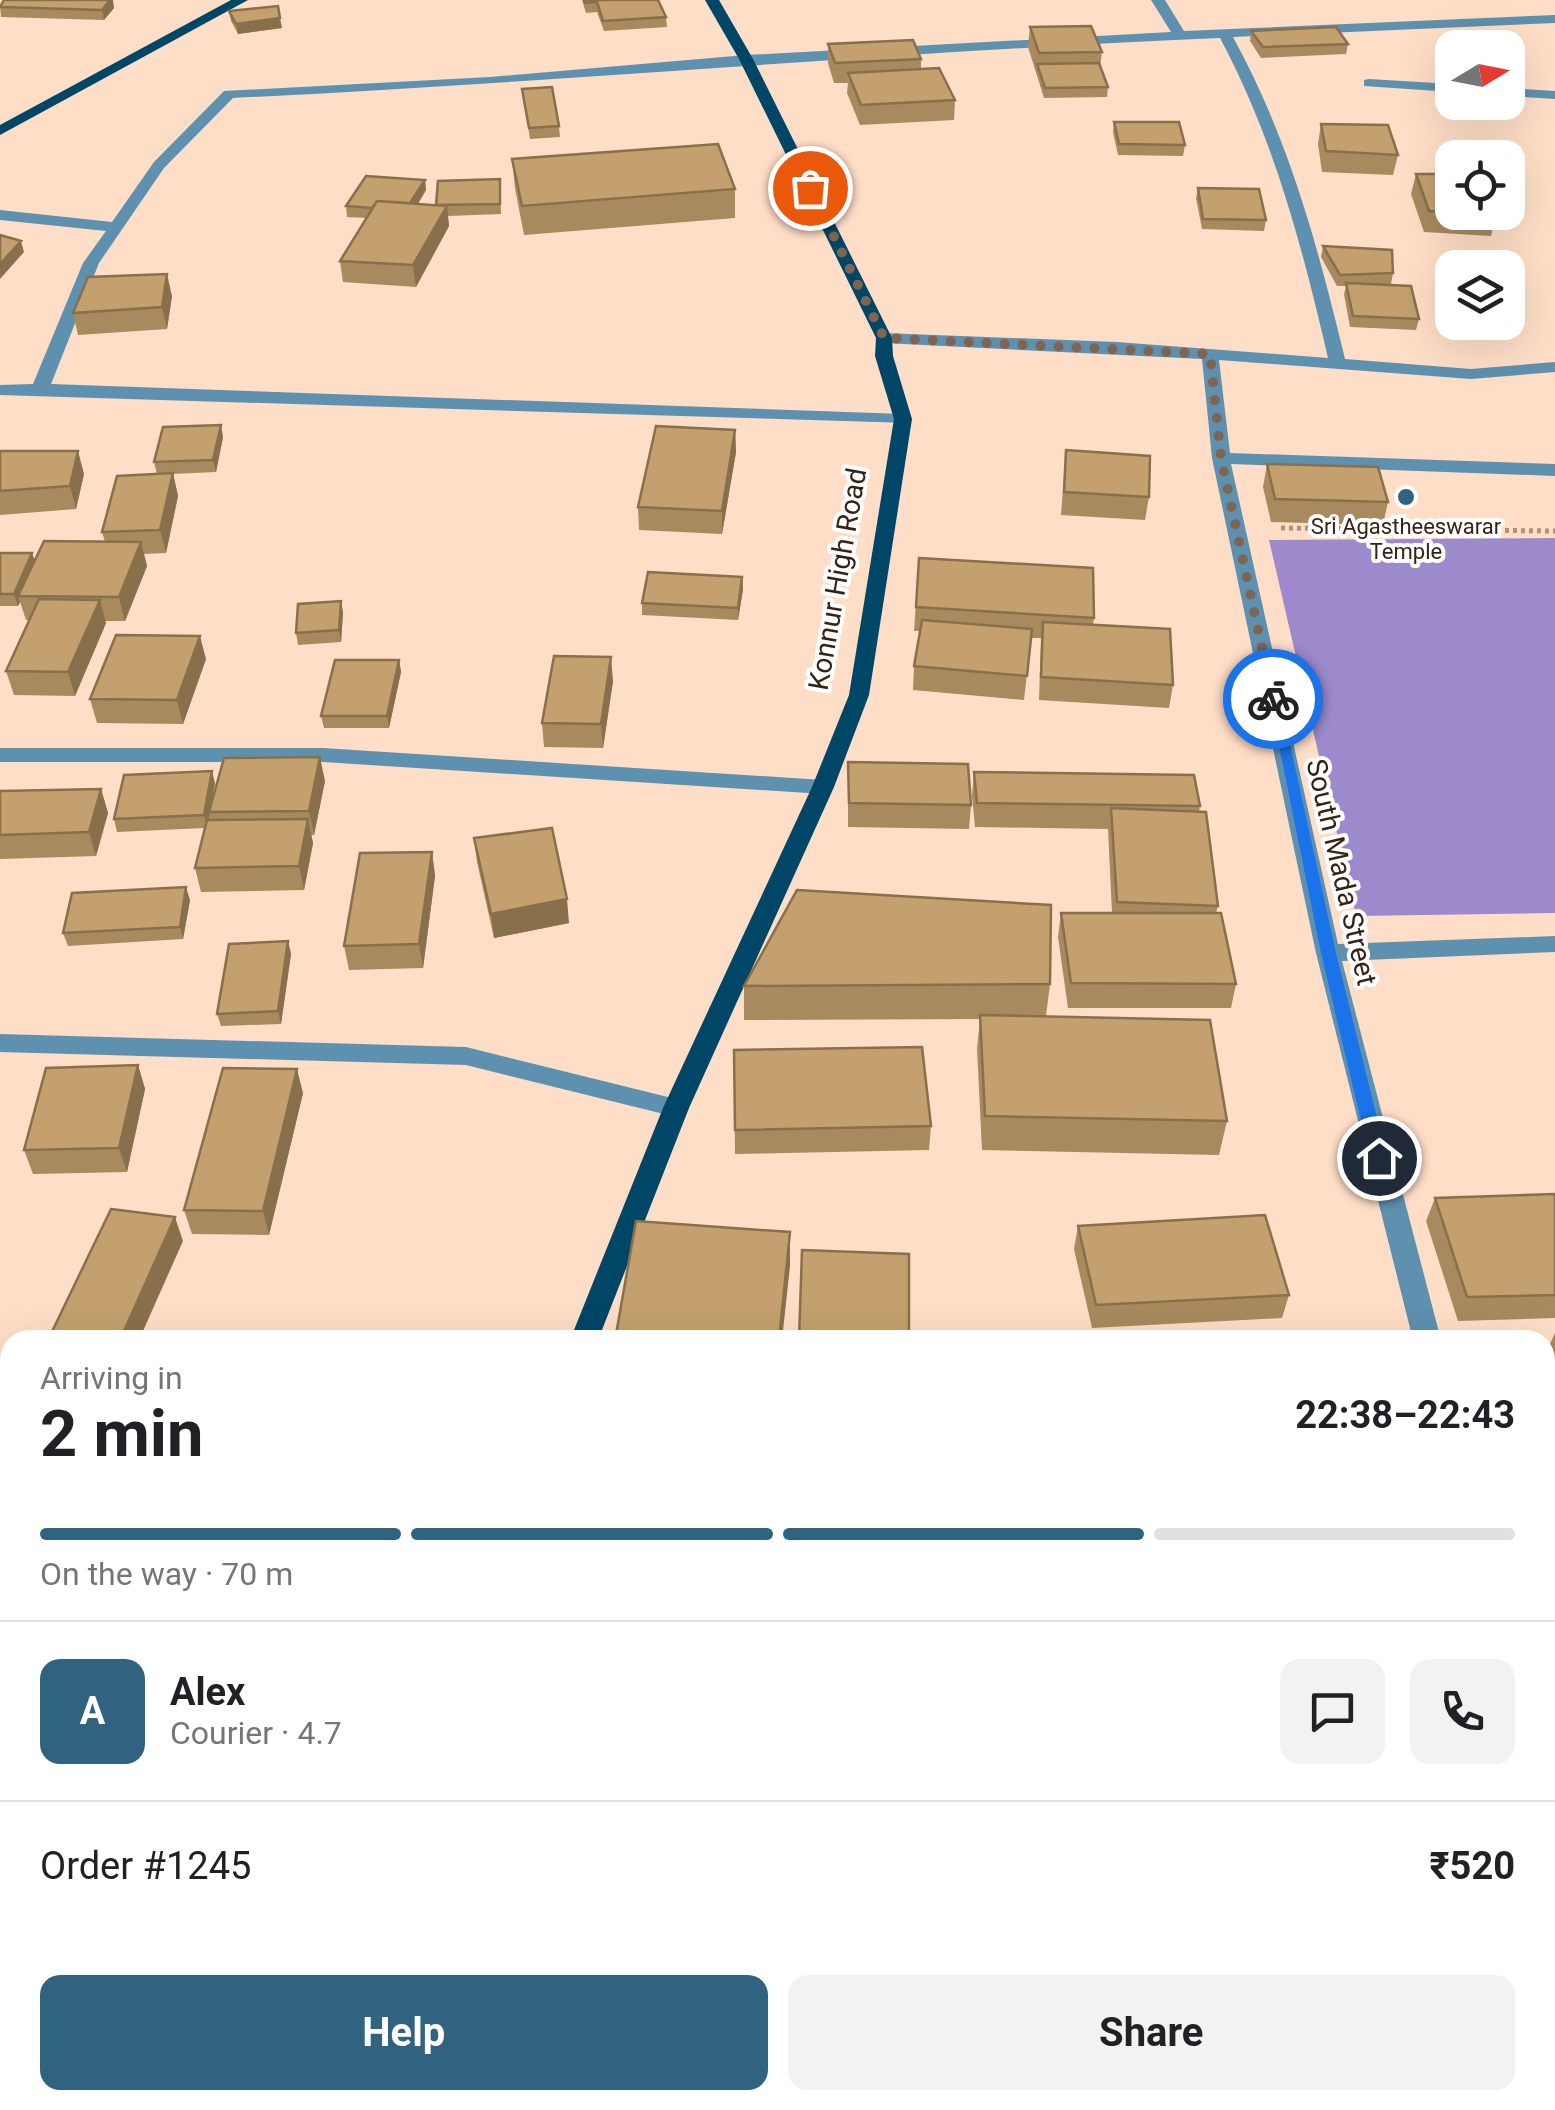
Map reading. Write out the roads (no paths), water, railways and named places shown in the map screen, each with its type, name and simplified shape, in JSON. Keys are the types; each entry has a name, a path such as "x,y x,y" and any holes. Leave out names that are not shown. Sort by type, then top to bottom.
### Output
{"main road":[{"path":"0,131 241,0"},
{"name":"Konnur High Road","path":"588,1330 676,1108 823,787 858,695 903,419 884,356 884,338 746,58 712,0"}],"street":[{"path":"1158,0 1180,36"},
{"path":"40,389 92,263 159,165 230,94 490,81 746,58 1555,19"},
{"path":"1225,35 1252,80 1280,145 1338,366"},
{"path":"1369,83 1435,87"},
{"path":"1525,93 1555,95"},
{"path":"0,215 116,228"},
{"path":"884,338 1210,354 1471,374 1555,368"},
{"name":"South Mada Street","path":"1210,354 1221,458 1328,953 1424,1330"},
{"path":"0,390 903,419"},
{"path":"1221,458 1555,470"},
{"path":"0,755 323,755 823,787"},
{"path":"1328,953 1555,944"},
{"path":"0,1043 466,1056 676,1108"}],"place":[{"name":"Sri Agastheeswarar Temple","path":"1406,497"}]}
